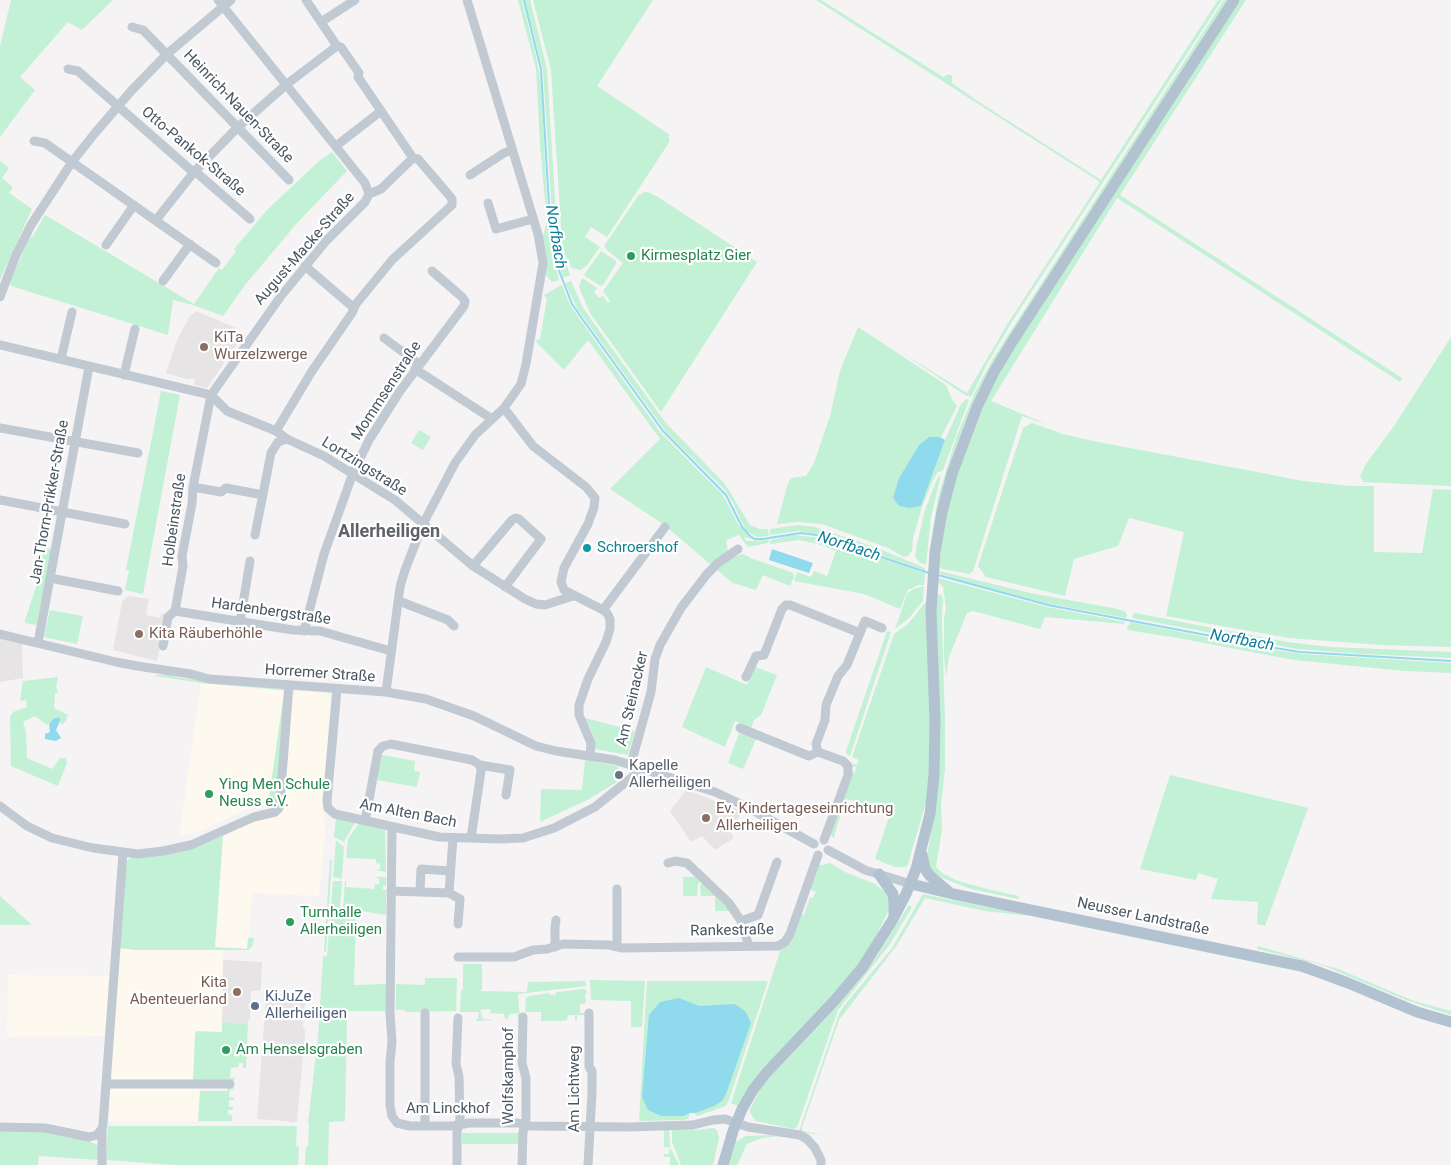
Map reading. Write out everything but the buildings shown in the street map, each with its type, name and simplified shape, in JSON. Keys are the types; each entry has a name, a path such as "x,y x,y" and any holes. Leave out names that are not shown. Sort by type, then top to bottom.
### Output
{"main road":[{"path":"723,1165 743,1106 766,1072 844,990 870,956 892,921 911,884 930,814 936,757 931,625 931,597 935,552 942,512 969,425 994,372 1022,325 1234,0"},
{"path":"921,852 925,869 930,876 952,894"},
{"path":"879,874 893,894 892,921"},
{"name":"Neusser Landstraße","path":"911,884 1302,966 1417,1012 1451,1022"}],"street":[{"path":"0,297 26,233 72,162 117,106 167,54 221,3 231,0"},
{"path":"276,431 312,370 354,308 392,260 452,205 452,199 448,194 418,160 413,158 358,77 359,73 341,47 337,46 306,0"},
{"path":"321,22 355,0"},
{"path":"386,692 403,576 424,524 459,457 475,435 504,408 516,392 524,375 543,264 542,249 467,0"},
{"name":"August-Macke-Straße","path":"211,395 267,314 327,240 365,202 369,194 365,183 221,3"},
{"name":"Heinrich-Nauen-Straße","path":"132,27 143,30 289,180"},
{"path":"156,220 194,172 238,127 286,84 337,46"},
{"name":"Otto-Pankok-Straße","path":"68,69 78,71 250,219"},
{"path":"336,146 381,111"},
{"path":"34,141 45,142 216,263"},
{"path":"470,175 504,153 512,150"},
{"path":"369,194 380,189 413,158"},
{"path":"488,204 497,234 533,219"},
{"path":"106,245 134,205"},
{"path":"163,281 190,244"},
{"path":"305,266 354,308"},
{"name":"Mommsenstraße","path":"304,631 324,554 353,473 386,411 462,309 465,301 432,271"},
{"path":"60,359 72,312"},
{"path":"124,375 135,329"},
{"path":"384,338 417,367 492,419"},
{"path":"0,345 211,395"},
{"name":"Jan-Thorn-Prikker-Straße","path":"38,643 89,367"},
{"name":"Lortzingstraße","path":"211,395 227,411 276,431 287,439 316,452 395,500 473,566 529,601 540,605 549,605 573,596"},
{"name":"Holbeinstraße","path":"162,646 168,617 175,611 183,566 182,556 192,504 192,487 211,395"},
{"path":"504,408 533,446 595,496 594,507 588,524 561,576 562,587 573,596 603,610 610,619 608,637 581,695 578,708 591,742 590,756"},
{"path":"0,428 138,454"},
{"path":"255,535 272,450 278,442 287,439"},
{"path":"192,487 221,492 226,488 263,495"},
{"path":"0,500 125,524"},
{"path":"473,566 514,518 519,519 541,539 505,587"},
{"path":"603,610 665,527"},
{"name":"Am Steinacker","path":"635,766 651,692 655,659 660,645 681,608 697,587 718,563 738,550"},
{"path":"240,622 250,561"},
{"path":"50,578 118,591"},
{"path":"399,601 448,620 454,626"},
{"path":"746,677 756,656 764,655 782,609 786,605 789,604 860,633"},
{"name":"Hardenbergstraße","path":"175,611 304,631 320,631 391,651"},
{"path":"818,752 816,743 825,720 826,705 838,676 847,664 865,621 882,628"},
{"name":"Horremer Straße","path":"0,634 130,665 191,674 209,679 386,692 426,699 474,716 536,746 635,766"},
{"path":"0,806 27,826 52,838 123,853 152,853 191,845 254,817 278,810 289,685"},
{"name":"Am Alten Bach","path":"337,688 327,801 330,810 335,814 453,838 513,839 533,836 584,813 604,800 631,778 636,772 635,766"},
{"path":"740,728 809,756 818,752 842,760 848,766 824,840"},
{"path":"365,820 378,751 385,745 391,744 472,760 480,765 510,770 506,795"},
{"path":"470,838 480,780 480,765"},
{"path":"635,766 733,800 814,844"},
{"name":"Am Linckhof","path":"392,827 390,1029 392,1046 390,1062 390,1112 393,1119 400,1124 425,1126 469,1123 524,1124 530,1126 693,1125 725,1119 748,1127 800,1135 816,1148 822,1160 821,1165"},
{"path":"448,893 453,838"},
{"path":"818,840 824,840 827,843 828,850 825,854 818,855 813,849 814,844 818,840"},
{"name":"Neusser Landstraße","path":"828,850 865,870 911,884"},
{"path":"102,1165 102,1129 123,853"},
{"name":"Rankestraße","path":"458,957 514,957 533,950 547,949 563,944 609,945 617,947 778,946 789,937 818,855"},
{"path":"668,862 681,862 692,866 729,903 741,921 749,946"},
{"path":"741,921 758,915 777,862"},
{"path":"420,892 421,869 450,871"},
{"path":"617,889 617,947"},
{"path":"391,891 448,893 460,899 458,924"},
{"path":"555,947 556,920"},
{"path":"425,1013 425,1126"},
{"name":"Am Lichtweg","path":"588,1165 592,1072 589,1067 589,1013"},
{"path":"457,1165 459,1076 456,1064 458,1018"},
{"name":"Wolfskamphof","path":"522,1165 524,1124 526,1119 526,1078 522,1064 523,1018"},
{"path":"106,1084 230,1084"},
{"path":"0,1127 44,1128 89,1137 97,1135 102,1129"}],"shaded area":[{"name":"KiTa Wurzelzwerge","path":"196,311 236,328 232,336 239,341 207,388 194,385 195,379 191,378 190,380 166,373 177,340 190,316"},
{"name":"Kita Räuberhöhle","path":"128,596 149,599 146,615 160,618 161,614 166,614 157,661 113,650 122,602"},
{"path":"0,637 22,642 23,678 0,682"},
{"path":"201,683 284,691 268,805 247,809 203,830 179,836"},
{"path":"298,691 327,693 330,699 324,800 325,836 319,896 252,893 248,949 215,947 223,836 254,821 278,815 282,812 293,696"},
{"name":"Ev. Kindertageseinrichtung Allerheiligen","path":"686,790 740,810 741,814 731,833 734,838 715,850 702,836 691,842 670,811"},
{"path":"120,948 135,950 223,950 222,1032 204,1032 198,1121 109,1121 114,1036 7,1037 8,975 118,976"},
{"name":"Kita Abenteuerland","path":"223,960 262,962 261,988 260,991 251,991 250,1020 248,1020 248,1024 222,1022"},
{"path":"266,997 305,999 303,1028 305,1034 297,1121 295,1122 257,1119"}],"green space":[{"path":"11,0 113,0 82,30 68,22 20,77 35,90 0,137 0,46"},
{"path":"518,0 522,0 541,82 548,223 551,249 559,280 552,282 546,275 542,239 547,222 540,146 536,69"},
{"path":"525,0 530,0 547,69 557,234 570,275 563,278 558,263 553,228 543,70"},
{"path":"533,0 653,0 597,86 670,135 668,137 670,141 607,237 591,227 585,237 600,247 588,264 581,270 572,268 565,255 562,241 551,70"},
{"path":"816,0 821,0 943,77 949,74 952,76 952,83 976,100 1101,180 1218,0 1222,0 1013,320 987,364 971,397 965,395 902,353 967,393 1008,323 1100,182"},
{"path":"1224,0 1229,0 970,411 954,452 931,540 938,497 956,438 976,390 994,357"},
{"path":"1239,0 1246,0 1120,195 1402,378 1400,382 1117,198 991,401 1049,425 1022,416 973,571 969,574 939,568 942,537 953,486 971,433 1006,359"},
{"path":"332,152 347,171 297,223 245,285 223,316 173,300 168,335 11,286 10,282 29,238 33,236 45,215 194,304 219,268 222,270 236,251 234,249 267,210 319,161"},
{"path":"0,161 9,168 2,178 13,187 9,193 32,209 0,280"},
{"path":"644,192 658,197 757,262 661,412 590,313 579,287 582,278 597,288 594,292 599,298 603,296 608,303 610,301 603,291 623,263 604,246 638,196"},
{"path":"601,251 616,261 616,263 604,284 600,286 584,275"},
{"path":"571,281 583,308 665,422 725,484 750,525 760,529 768,529 769,536 757,537 746,531 725,490 667,433 578,310 565,283"},
{"path":"562,285 570,305 661,433 723,495 738,524 750,538 744,537 746,541 769,540 768,543 748,547 739,535 726,540 728,552 710,564 663,524 610,489 660,439 588,340 564,370 535,341 540,339 547,299 544,295"},
{"path":"858,327 946,385 957,406 941,437 929,437 919,445 899,478 921,506 945,440 961,404 966,399 969,400 943,470 937,473 933,480 922,507 913,538 912,551 908,556 904,557 888,548 822,524 797,522 777,524 791,478 806,476 814,463 830,416 840,371"},
{"path":"1451,337 1451,486 1364,482 1360,476 1366,464 1394,426"},
{"path":"161,391 180,395 143,594 125,590 129,571 126,570"},
{"path":"1032,423 1063,434 1093,441 1303,481 1350,486 1374,486 1374,552 1422,553 1433,489 1451,490 1451,647 1381,645 1289,638 1166,616 1184,532 1129,518 1118,546 1074,559 1065,596 986,577 978,566 1023,428"},
{"path":"419,430 431,437 423,450 411,443"},
{"path":"941,475 931,517 926,565 919,562 915,556 917,544 925,510 937,479"},
{"path":"798,525 815,527 877,548 925,568 925,570 817,534 798,531 770,535 770,529"},
{"path":"794,535 820,538 925,573 924,585 908,590 900,609 864,594 794,581 797,572 811,577 814,571 827,576 836,551 818,544 799,540 770,544 771,540"},
{"path":"39,547 51,549 51,551 35,633 36,625 25,623 25,620 37,584 35,563"},
{"path":"743,554 793,573 794,577 790,586 763,575 756,590 733,583 716,569 730,558"},
{"path":"939,571 1030,593 1118,609 1126,612 1127,616 1126,618 1045,603 956,579 939,573"},
{"path":"938,578 1047,607 1125,622 1124,624 1045,617 1040,629 973,611 967,613 949,657 946,677 944,619 946,608 943,587 938,582"},
{"path":"924,586 923,601 908,619 895,629 907,594 913,589"},
{"path":"937,594 941,595 943,599 945,768 941,805 942,830 936,867 942,873 958,881 1019,896 1018,899 971,889 929,871 927,858 932,826"},
{"path":"927,600 931,713 929,784 925,806 908,864 906,867 895,867 875,859 891,811 846,799 834,838 829,834 850,772 855,773 856,767 852,766 853,764 857,765 859,760 852,757 894,634 909,623"},
{"path":"50,610 83,616 77,644 44,637"},
{"path":"1135,613 1287,642 1330,647 1451,652 1451,658 1297,649 1132,618"},
{"path":"1130,622 1265,649 1303,654 1451,663 1451,673 1405,671 1294,660 1127,630"},
{"path":"887,631 891,632 850,756 846,754 846,751"},
{"path":"706,667 747,685 755,667 777,675 761,715 754,720 751,728 735,721 725,747 682,727"},
{"path":"175,673 175,677 189,679 190,675 197,680 284,689 276,802 274,804 268,805 283,690 201,683 156,676 154,679 156,675"},
{"path":"58,677 56,686 58,692 55,694 54,708 68,715 66,721 63,724 60,723 61,718 56,716 47,725 35,716 23,722 26,732 27,758 52,769 60,758 66,758 67,763 58,786 11,766 10,717 13,712 27,707 26,700 20,701 23,681"},
{"path":"585,718 635,731 628,755 595,749 594,737"},
{"path":"744,732 757,737 743,769 728,763 739,733 743,734"},
{"path":"382,755 415,761 414,771 420,772 417,787 377,780"},
{"path":"585,760 618,766 619,773 614,779 617,782 587,800 540,822 541,789 582,790"},
{"path":"1170,775 1308,808 1265,926 1257,924 1258,902 1211,899 1218,879 1198,873 1196,880 1140,869"},
{"path":"336,818 355,822 344,842 334,837"},
{"path":"359,823 385,830 386,872 376,870 380,869 380,864 376,863 376,859 346,858 348,839"},
{"path":"223,836 215,947 247,949 248,938 254,938 252,947 248,950 135,950 120,948 126,863 128,860 130,858 175,853"},
{"path":"336,840 344,847 342,879 333,877"},
{"path":"330,860 332,860 326,952 324,952"},
{"path":"830,863 845,872 875,884 884,891 888,891 889,910 873,942 847,980 760,1071 737,1106 731,1103 781,948 800,914 804,915 810,897 813,898 816,892 810,889 818,864"},
{"path":"375,877 386,877 386,886 383,886 383,890 386,890 386,915 356,910 354,985 386,984 386,1011 347,1011 345,1121 329,1122 328,1165 305,1165 318,1037 323,956 327,956 333,881 342,881 340,909 343,909 345,881 346,887 374,889 375,884 379,884 379,879"},
{"path":"683,877 697,877 700,880 697,896 683,896"},
{"path":"702,882 730,911 715,911 715,896 701,896 700,886"},
{"path":"923,894 985,907 1032,913 1297,969 1333,982 1301,972 1031,916 985,911 925,898 897,945 839,1020 802,1127 802,1131 827,1136 800,1132 839,1014 892,948"},
{"path":"0,896 32,925 0,925"},
{"path":"909,905 912,907 890,944 838,1010 797,1127 793,1129 756,1121 750,1113 750,1109 761,1088 855,984 877,956"},
{"path":"1258,946 1338,969 1414,1001 1451,1011 1451,1015 1406,1000 1322,965 1257,949"},
{"path":"463,964 482,964 482,990 478,991 527,992 528,982 585,981 586,986 518,994 520,1019 518,1019 518,1013 509,1014 508,1019 505,1019 504,1014 490,1013 491,1009 480,1010 483,1019 491,1020 476,1021 479,1012 460,1012 461,990 463,990"},
{"path":"425,978 457,978 456,1011 405,1012 405,1010 396,1010 396,984 425,985"},
{"path":"590,980 645,981 642,1027 631,1027 631,1001 591,1000"},
{"path":"647,981 768,981 726,1106 697,1116 695,1113 690,1113 688,1119 683,1120 639,1121"},
{"path":"584,989 587,991 585,995 586,1003 580,1004 580,1013 586,1013 586,1021 584,1015 577,1015 577,1020 575,1020 575,1015 568,1015 567,1020 541,1021 541,1012 525,1012 526,998 530,996 549,993 555,995 557,992"},
{"name":"Am Henselsgraben","path":"222,1022 248,1024 246,1068 243,1068 243,1063 239,1063 238,1067 231,1068 230,1078 235,1078 234,1081 193,1080 196,1031 222,1032"},
{"path":"227,1086 235,1088 230,1090 229,1097 234,1098 234,1100 229,1100 229,1107 233,1107 233,1110 228,1110 228,1114 232,1115 232,1121 198,1121 200,1091 227,1091"},
{"path":"108,1126 297,1126 296,1146 299,1147 298,1165 174,1165 106,1160"},
{"path":"713,1128 717,1130 719,1138 713,1165 681,1165 672,1142 672,1130"},
{"path":"0,1130 40,1130 89,1141 99,1146 98,1160 39,1156 38,1165 0,1165"},
{"path":"664,1130 669,1130 670,1147 664,1147"},
{"path":"462,1133 520,1133 520,1144 462,1144"},
{"path":"745,1136 780,1136 762,1138 747,1144 737,1165 727,1165 735,1141"},
{"path":"670,1147 679,1165 670,1165 670,1157 664,1157 664,1154 669,1154"}],"water":[{"path":"929,437 940,437 945,440 921,506 909,508 899,506 893,498 899,478 919,445"},
{"path":"772,549 813,563 809,573 769,560"},
{"path":"58,717 61,719 56,730 61,738 56,741 45,739 45,734 50,732 49,724 54,718"},
{"path":"679,998 699,1006 735,1004 746,1012 751,1023 722,1101 714,1106 683,1116 661,1116 648,1110 642,1097 649,1015 660,1002"}],"waterway":[{"name":"Norfbach","path":"524,0 541,69 550,222 556,263 572,304 583,320 663,431 726,495 742,527 751,537 763,539 801,533 816,535 929,573"},
{"name":"Norfbach","path":"938,575 1048,605 1269,647 1300,652 1451,661"}],"place":[{"name":"Kirmesplatz Gier","path":"631,256"},
{"name":"KiTa Wurzelzwerge","path":"204,347"},
{"name":"Schroershof","path":"587,548"},
{"name":"Kita Räuberhöhle","path":"139,634"},
{"name":"Kapelle Allerheiligen","path":"619,775"},
{"name":"Ying Men Schule Neuss e.V.","path":"209,794"},
{"name":"Ev. Kindertageseinrichtung Allerheiligen","path":"706,818"},
{"name":"Turnhalle Allerheiligen","path":"290,922"},
{"name":"Kita Abenteuerland","path":"237,992"},
{"name":"KiJuZe Allerheiligen","path":"255,1006"},
{"name":"Am Henselsgraben","path":"226,1050"}],"district":[{"name":"Allerheiligen","path":"389,532"}]}
